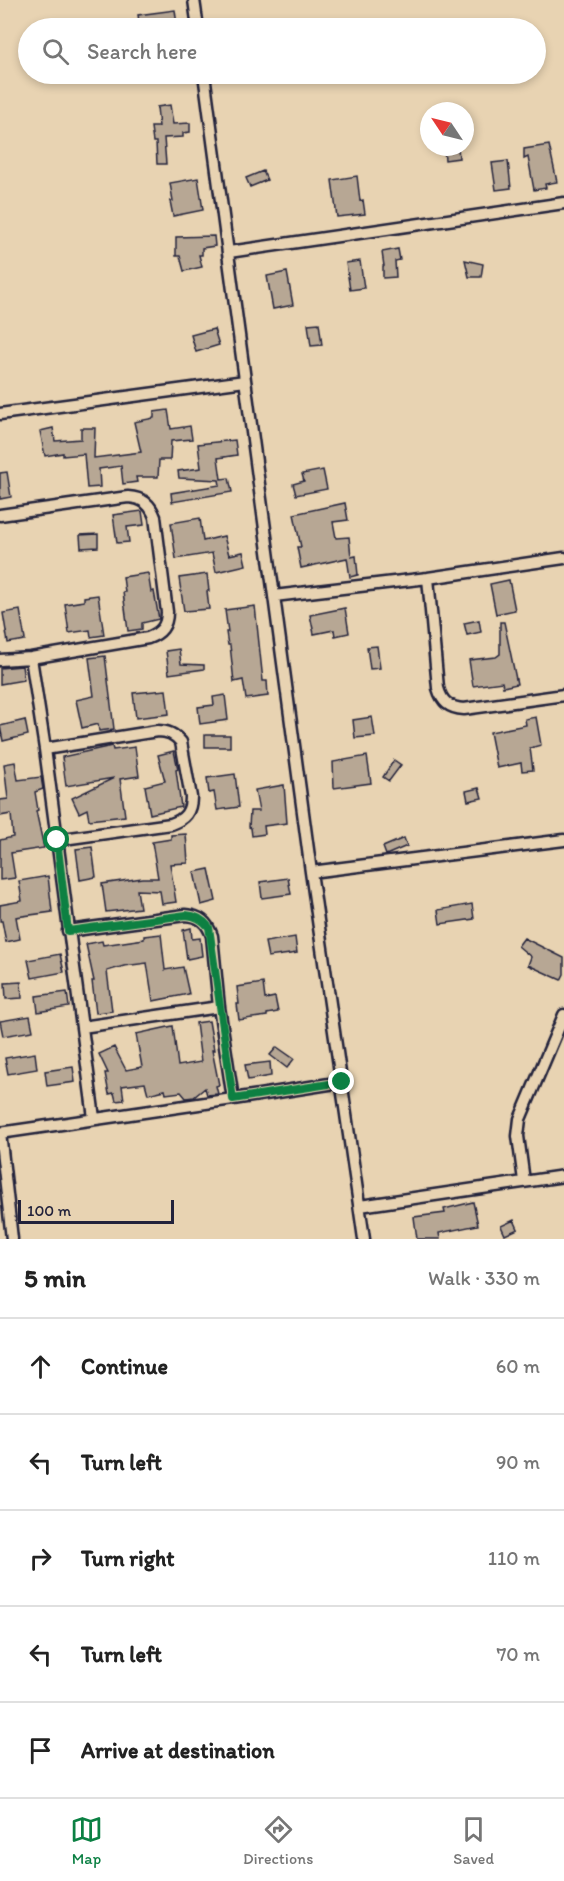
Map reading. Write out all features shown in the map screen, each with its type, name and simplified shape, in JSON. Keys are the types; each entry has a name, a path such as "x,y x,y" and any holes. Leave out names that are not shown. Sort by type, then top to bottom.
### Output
{"street":[{"path":"194,0 197,18"},
{"path":"205,84 311,872 364,1239"},
{"path":"229,252 564,203"},
{"path":"0,414 245,381"},
{"path":"0,515 128,497 146,502 152,509 154,517 167,612 167,621 163,629 148,638 0,660"},
{"path":"274,596 428,578 564,558"},
{"path":"428,578 438,688 447,704 464,709 564,696"},
{"path":"31,657 94,1118"},
{"path":"45,749 167,731 181,742 191,797 191,807 187,815 171,824 57,840"},
{"path":"311,872 564,840"},
{"path":"68,931 186,915 203,920 212,936 219,1007 233,1099"},
{"path":"81,1027 219,1007"},
{"path":"524,1181 518,1136 520,1119 564,1015"},
{"path":"12,1239 0,1132 342,1082"},
{"path":"360,1206 564,1176"}],"building":[{"path":"175,10 176,18 138,18 138,15"},
{"path":"170,105 173,124 190,123 190,132 183,133 183,137 164,138 166,164 157,164 156,142 153,142 151,127 159,127 157,107"},
{"path":"549,145 557,182 545,184 546,188 534,190 528,157 524,159 524,149"},
{"path":"445,156 459,156 459,158 445,160"},
{"path":"508,161 511,188 496,190 492,163"},
{"path":"263,171 267,180 250,187 246,178"},
{"path":"357,176 360,201 363,200 365,214 337,217 332,180"},
{"path":"198,178 203,210 173,216 170,183"},
{"path":"214,236 215,246 202,248 202,255 199,255 202,267 184,271 180,256 176,256 176,237"},
{"path":"398,249 400,260 395,261 396,277 383,278 382,252"},
{"path":"465,260 483,264 481,277 469,277"},
{"path":"360,261 364,288 350,290 346,263"},
{"path":"287,272 293,305 273,309 267,276"},
{"path":"319,323 322,345 311,346 308,324"},
{"path":"214,329 219,345 196,352 191,335"},
{"path":"168,410 171,429 190,426 192,439 171,441 170,460 159,460 158,477 136,477 137,482 123,484 121,466 99,469 100,487 87,488 84,454 63,456 63,453 45,456 40,431 53,428 55,441 81,439 81,428 95,428 94,458 141,452 134,422 154,418 154,412"},
{"path":"235,440 237,455 218,458 221,479 229,478 232,492 172,502 171,493 220,485 219,480 179,478 178,471 201,468 198,444"},
{"path":"323,470 327,489 296,495 293,484 304,481 302,474"},
{"path":"7,472 11,497 0,499 0,473"},
{"path":"345,503 348,520 333,522 336,538 349,537 351,557 356,556 358,575 350,577 347,558 301,568 297,547 301,547 294,514"},
{"path":"142,511 144,525 127,527 129,542 117,543 113,515"},
{"path":"200,518 203,541 224,536 229,555 243,552 246,565 216,572 212,553 176,559 171,523"},
{"path":"98,534 98,547 81,548 80,535"},
{"path":"148,573 159,619 142,623 142,629 128,631 123,577"},
{"path":"207,574 209,609 184,611 179,578"},
{"path":"509,580 515,610 496,614 490,584"},
{"path":"98,595 104,635 91,637 90,630 69,633 65,604 84,601 84,597"},
{"path":"255,606 263,681 267,681 268,696 246,699 243,680 234,682 225,610"},
{"path":"345,608 349,633 335,636 334,630 314,634 310,615"},
{"path":"20,610 25,640 8,643 3,613"},
{"path":"479,620 481,632 467,635 464,623"},
{"path":"500,622 504,622 517,684 503,687 502,682 473,686 469,660 496,657 500,654"},
{"path":"377,646 380,668 370,669 367,647"},
{"path":"179,649 181,664 204,665 204,669 169,674 166,651"},
{"path":"105,656 114,729 99,731 98,724 82,728 76,700 94,696 89,658"},
{"path":"22,666 24,680 0,684 0,668"},
{"path":"166,690 169,714 136,718 133,693"},
{"path":"225,695 228,720 200,724 198,707 214,705 213,697"},
{"path":"372,717 375,736 355,738 353,720"},
{"path":"536,717 541,745 530,748 533,770 522,771 521,763 497,768 490,732 526,725 525,719"},
{"path":"25,720 28,735 3,741 0,726"},
{"path":"205,735 230,735 230,747 205,747"},
{"path":"112,746 113,750 135,747 139,776 120,779 125,816 89,820 87,809 79,813 72,798 114,778 66,786 62,757"},
{"path":"174,751 181,807 150,814 145,786 165,781 158,755"},
{"path":"367,756 371,783 334,788 333,762"},
{"path":"394,760 401,765 389,781 383,777"},
{"path":"15,762 18,780 41,777 43,789 35,792 38,810 36,811 44,848 11,853 15,878 0,880 0,840 13,837 11,814 0,816 0,800 8,799 4,764"},
{"path":"235,774 239,807 217,810 214,792 209,793 207,778"},
{"path":"284,785 287,823 264,826 265,834 252,836 249,827 250,811 259,811 255,790"},
{"path":"479,788 482,798 468,801 466,791"},
{"path":"186,834 188,863 170,864 176,902 162,904 160,891 137,890 140,908 106,912 102,884 158,878 152,842 171,839 171,835"},
{"path":"404,838 407,846 386,855 383,847"},
{"path":"92,847 96,877 80,880 76,849"},
{"path":"209,869 216,901 201,905 194,872"},
{"path":"48,876 52,912 16,917 20,939 6,942 2,921 0,921 0,905 22,901 19,881"},
{"path":"288,878 291,894 262,898 260,882"},
{"path":"472,904 474,919 440,924 438,910"},
{"path":"191,928 192,939 200,938 202,956 187,959 183,930"},
{"path":"161,934 165,970 183,967 189,994 153,1001 147,963 124,966 107,971 112,1011 96,1013 92,981 94,981 86,944 102,941 103,945"},
{"path":"295,937 297,953 268,957 265,942"},
{"path":"524,938 564,958 564,974 561,980 528,965 531,957 518,946"},
{"path":"60,954 64,972 32,978 28,960"},
{"path":"21,982 22,998 6,999 5,983"},
{"path":"263,983 265,999 275,997 278,1012 239,1020 237,987"},
{"path":"67,992 69,1007 38,1012 36,996"},
{"path":"30,1016 33,1031 3,1036 0,1021"},
{"path":"209,1021 219,1085 216,1086 218,1094 207,1095 205,1088 194,1097 186,1098 181,1092 166,1094 165,1090 148,1094 145,1083 122,1086 124,1100 116,1101 114,1093 109,1094 105,1073 108,1073 99,1054 114,1047 126,1070 142,1067 136,1034 173,1026 178,1066 201,1062 196,1023"},
{"path":"277,1047 294,1059 287,1068 270,1055"},
{"path":"35,1053 37,1069 8,1074 5,1058"},
{"path":"270,1062 271,1076 248,1080 245,1065"},
{"path":"73,1067 75,1082 47,1086 45,1071"},
{"path":"473,1202 478,1225 439,1233 440,1239 417,1239 414,1217 445,1213 444,1209"},
{"path":"514,1220 518,1229 505,1235 501,1226"}],"route":[{"path":"57,840 68,931 186,915 203,920 209,927 233,1099 342,1082"}]}
